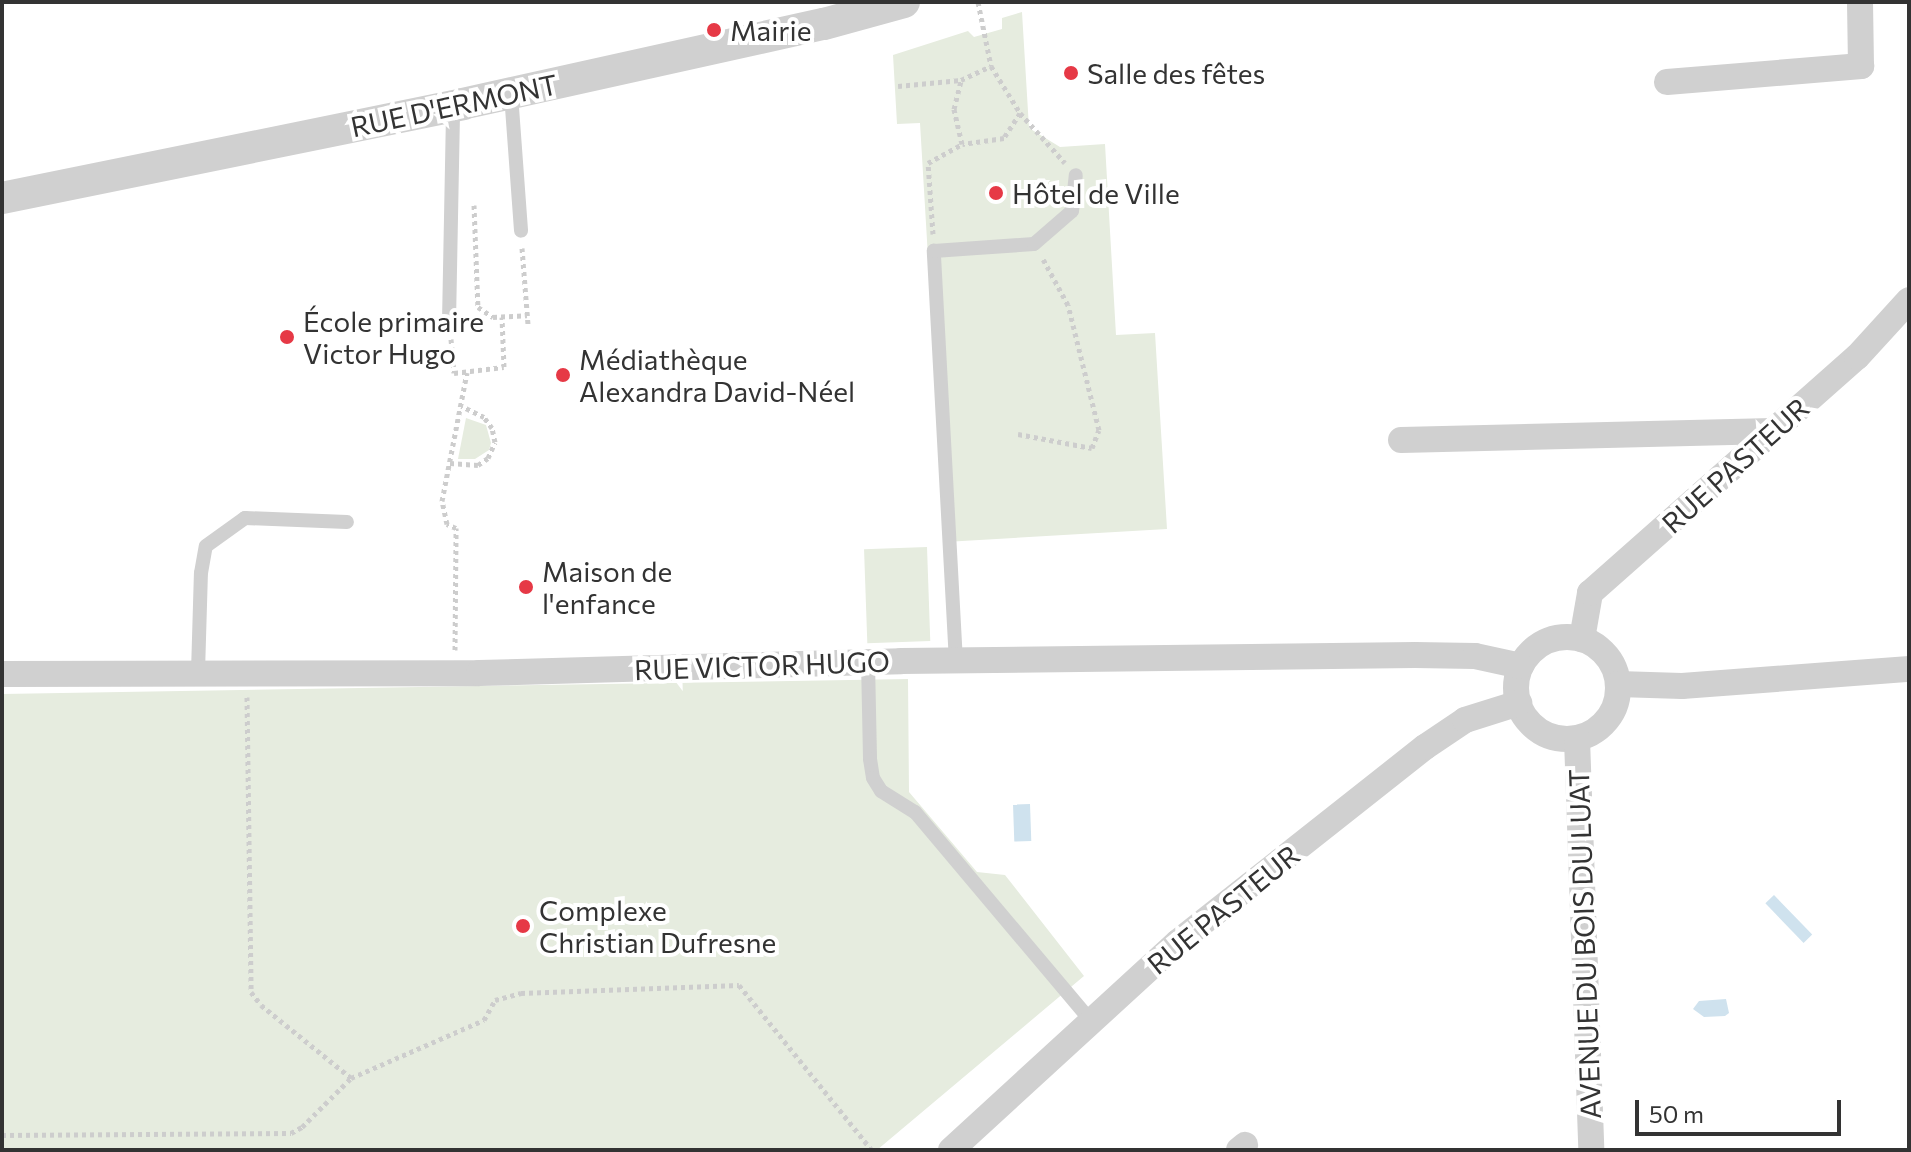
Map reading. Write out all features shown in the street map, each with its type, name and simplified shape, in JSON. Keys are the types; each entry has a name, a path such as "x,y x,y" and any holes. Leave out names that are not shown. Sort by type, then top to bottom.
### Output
{"street":[{"name":"RUE D'ERMONT","path":"2,198 453,106 824,24 904,2"},
{"path":"1667,82 1861,66 1860,2"},
{"name":"RUE PASTEUR","path":"1582,639 1590,593 1857,357 1909,300"},
{"path":"1401,440 1773,431"},
{"path":"1568,637 1582,639 1607,656 1618,684 1612,713 1603,725 1577,739 1548,735 1535,728 1519,703 1517,678 1521,666 1540,645 1568,637"},
{"name":"RUE VICTOR HUGO","path":"2,674 455,673 868,662 1415,655 1475,656 1521,666"},
{"path":"1618,684 1682,686 1909,669"},
{"name":"RUE PASTEUR","path":"951,1150 1178,942 1425,747 1465,720 1519,703"},
{"name":"AVENUE DU BOIS DU LUAT","path":"1577,739 1591,1150"}],"lane":[{"path":"511,93 521,231"},
{"path":"449,322 453,106"},
{"path":"956,662 934,251 1034,244 1072,211 1076,175"},
{"path":"198,672 201,573 206,546 245,518 347,522"},
{"path":"868,662 870,759 873,778 881,791 915,812 1091,1021"}],"path":[{"path":"978,2 986,28 991,66 1020,113 1076,175"},
{"path":"898,86 961,80 991,66"},
{"path":"961,80 954,109 962,144"},
{"path":"934,251 928,163 962,144 1004,138 1020,113"},
{"path":"474,190 478,307 493,317 527,315"},
{"path":"521,231 528,325"},
{"path":"1018,434 1092,448 1099,430 1084,359 1068,305 1034,244"},
{"path":"449,322 454,373 467,372 504,367 502,317"},
{"path":"455,673 456,528 447,524 442,501 467,372"},
{"path":"450,463 478,465 488,458 495,442 492,428 484,417 461,406"},
{"path":"247,672 251,992 261,1005 351,1078"},
{"path":"2,1135 291,1133 302,1127 351,1078 484,1020 495,1000 521,993 739,985 871,1149"}],"shaded area":[{"path":"1022,12 1029,128 1060,147 1105,144 1116,335 1155,333 1167,529 945,542 920,123 897,124 893,55 968,31 974,37 1002,29 1002,18"},
{"path":"466,418 486,425 491,443 489,450 475,459 458,459"},
{"path":"927,547 930,641 867,643 864,549"},
{"name":"Complexe Christian Dufresne","path":"908,679 909,792 977,872 1005,875 1084,976 877,1150 2,1150 2,694"}],"water":[{"path":"1030,804 1031,841 1014,842 1013,805"},
{"path":"1774,895 1812,935 1804,943 1765,903"},
{"path":"1726,999 1729,1013 1725,1016 1704,1017 1693,1009 1699,1001"}],"place":[{"name":"Mairie","path":"714,30"},
{"name":"Salle des fêtes","path":"1071,73"},
{"name":"Hôtel de Ville","path":"996,193"},
{"name":"École primaire Victor Hugo","path":"287,337"},
{"name":"Médiathèque Alexandra David-Néel","path":"563,375"},
{"name":"Maison de l'enfance","path":"526,587"},
{"name":"Complexe Christian Dufresne","path":"523,926"}]}
